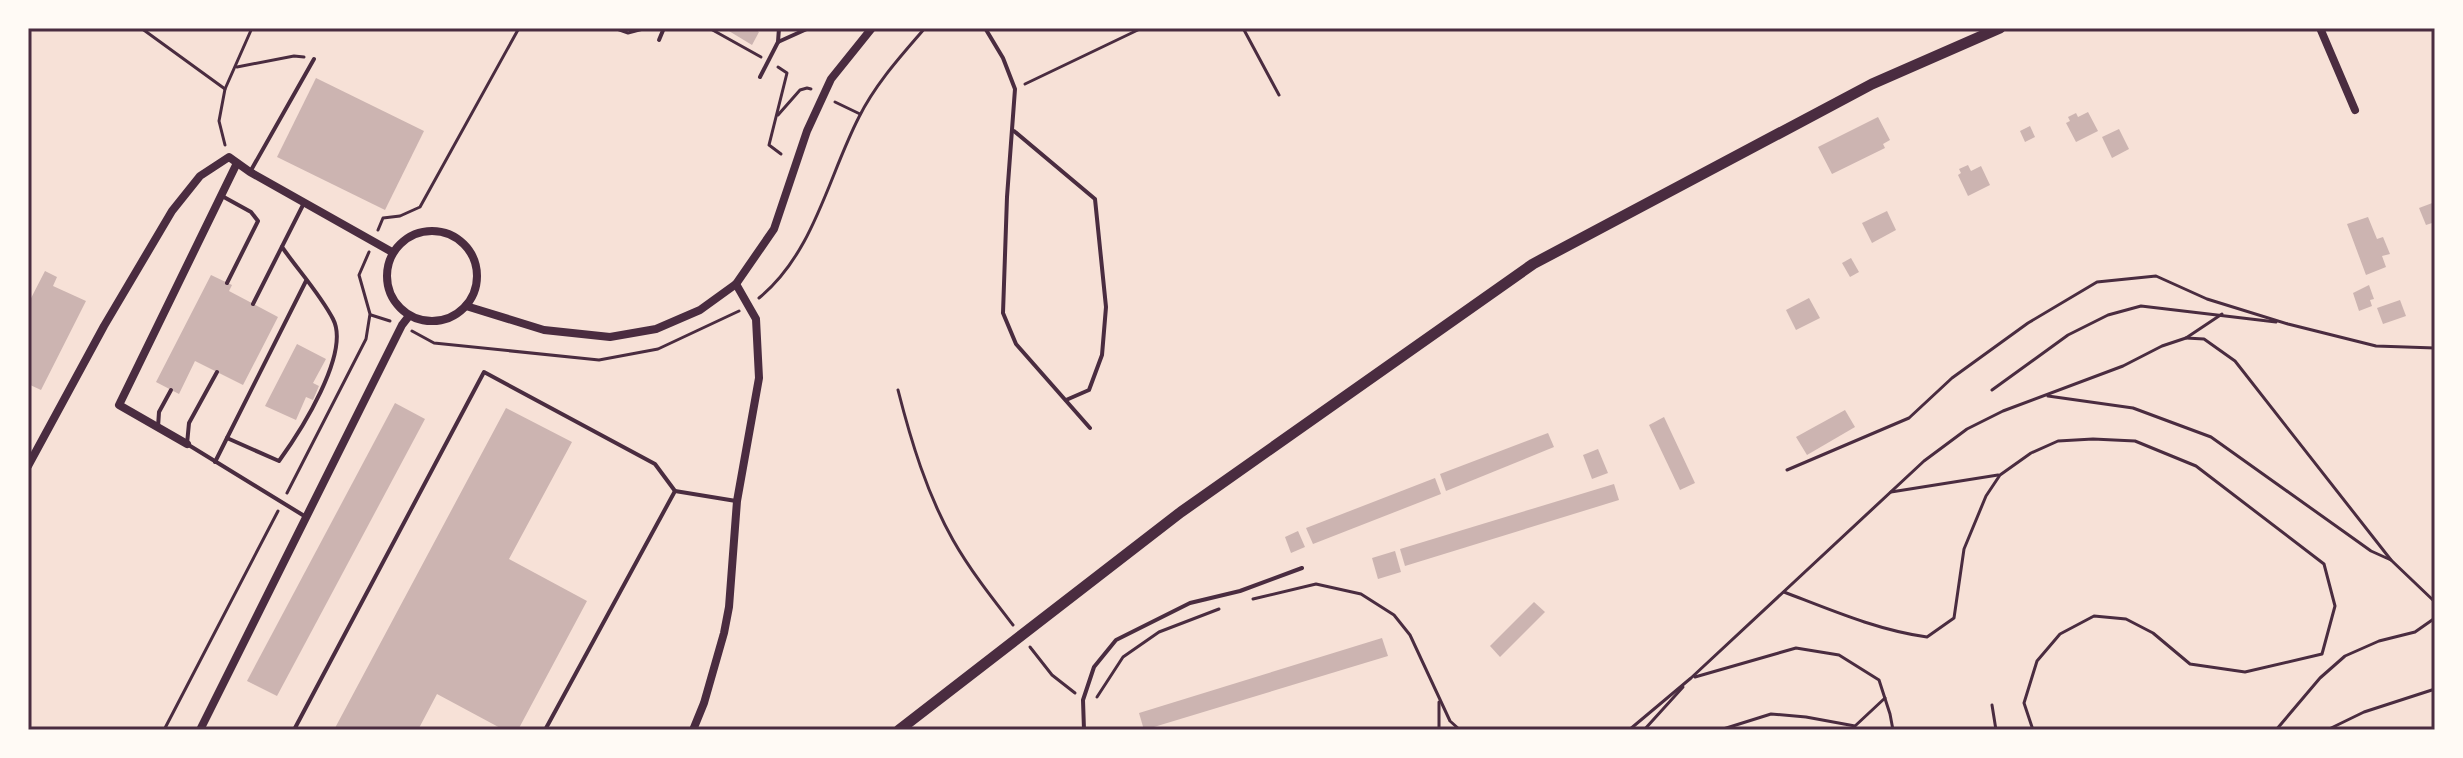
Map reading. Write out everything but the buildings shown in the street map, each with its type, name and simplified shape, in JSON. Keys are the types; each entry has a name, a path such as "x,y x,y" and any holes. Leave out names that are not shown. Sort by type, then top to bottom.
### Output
{"main road":[{"path":"899,730 1181,512 1533,264 1872,84 2000,28"}],"street":[{"path":"466,306 544,330 610,337 656,329 700,310 736,284 774,229 807,131 831,79 872,28"},
{"path":"2320,28 2355,110"},
{"path":"28,466 104,326 172,211 200,176 229,157 392,252"},
{"path":"187,444 119,405 237,163"},
{"path":"432,230 451,235 466,246 474,259 477,275 474,293 466,306 457,314 439,321 424,321 409,316 396,305 386,283 392,252 415,233 432,230"},
{"path":"693,730 704,703 729,607 737,501 759,378 756,319 736,284"},
{"path":"200,730 409,316"}],"lane":[{"path":"659,40 664,28"},
{"path":"760,77 778,42 779,28"},
{"path":"778,42 809,28"},
{"path":"985,28 1003,58 1015,89 1003,313 1016,344 1090,428"},
{"path":"250,172 314,59"},
{"path":"1014,131 1095,199 1106,307 1102,355 1089,390 1066,400"},
{"path":"220,195 251,212 258,221 227,283"},
{"path":"253,304 304,203"},
{"path":"227,438 279,461 293,442 332,366 337,344 335,321 282,247"},
{"path":"215,462 306,281"},
{"path":"217,372 189,423 187,444 306,517"},
{"path":"298,730 295,728 484,372 655,464 675,491 737,501"},
{"path":"158,427 159,412 171,390"},
{"path":"545,730 675,491"},
{"path":"1084,730 1083,700 1094,667 1116,640 1190,603 1240,591 1302,568"}],"path":[{"path":"141,28 225,89"},
{"path":"229,157 219,121 225,89 252,28"},
{"path":"614,28 628,33 647,28"},
{"path":"709,28 787,73 769,145 781,154"},
{"path":"370,314 402,325 434,343 599,360 658,349 713,325 749,305 774,284 810,232 860,114 891,67 925,28"},
{"path":"1015,89 1142,28"},
{"path":"1243,28 1279,95"},
{"path":"237,67 294,56 314,59"},
{"path":"1787,470 1909,418 1952,378 2028,323 2097,282 2156,276 2207,299 2288,324 2376,346 2435,348"},
{"path":"1992,390 2068,335 2108,315 2141,306 2288,324"},
{"path":"1629,730 1691,678 1924,461 1967,429 2003,411 2123,366 2162,346 2186,338 2222,314"},
{"path":"2186,338 2204,339 2235,361 2391,560 2435,602"},
{"path":"898,390 919,463 941,514 988,594"},
{"path":"2044,396 2133,408 2211,437 2371,551 2391,560"},
{"path":"1784,592 1855,619 1901,633 1927,637 1954,618 1964,549 1986,496 2000,475 2031,453 2058,441 2093,439 2135,441 2196,466 2324,564 2335,606 2322,654 2245,672 2190,664 2153,633 2126,619 2094,616 2060,634 2037,661 2024,703 2033,730"},
{"path":"1891,492 2000,475"},
{"path":"1240,602 1316,584 1361,594 1394,615 1410,635 1450,721 1460,730"},
{"path":"1052,675 1092,705 1123,657 1159,632 1225,606"},
{"path":"2276,730 2320,678 2345,656 2379,641 2415,632 2435,618"},
{"path":"1644,730 1691,678 1796,648 1839,655 1879,680 1893,730"},
{"path":"2327,730 2364,712 2435,689"},
{"path":"1439,698 1439,730"},
{"path":"1720,730 1771,714 1855,726 1885,698"},
{"path":"1992,705 1996,730"}]}
